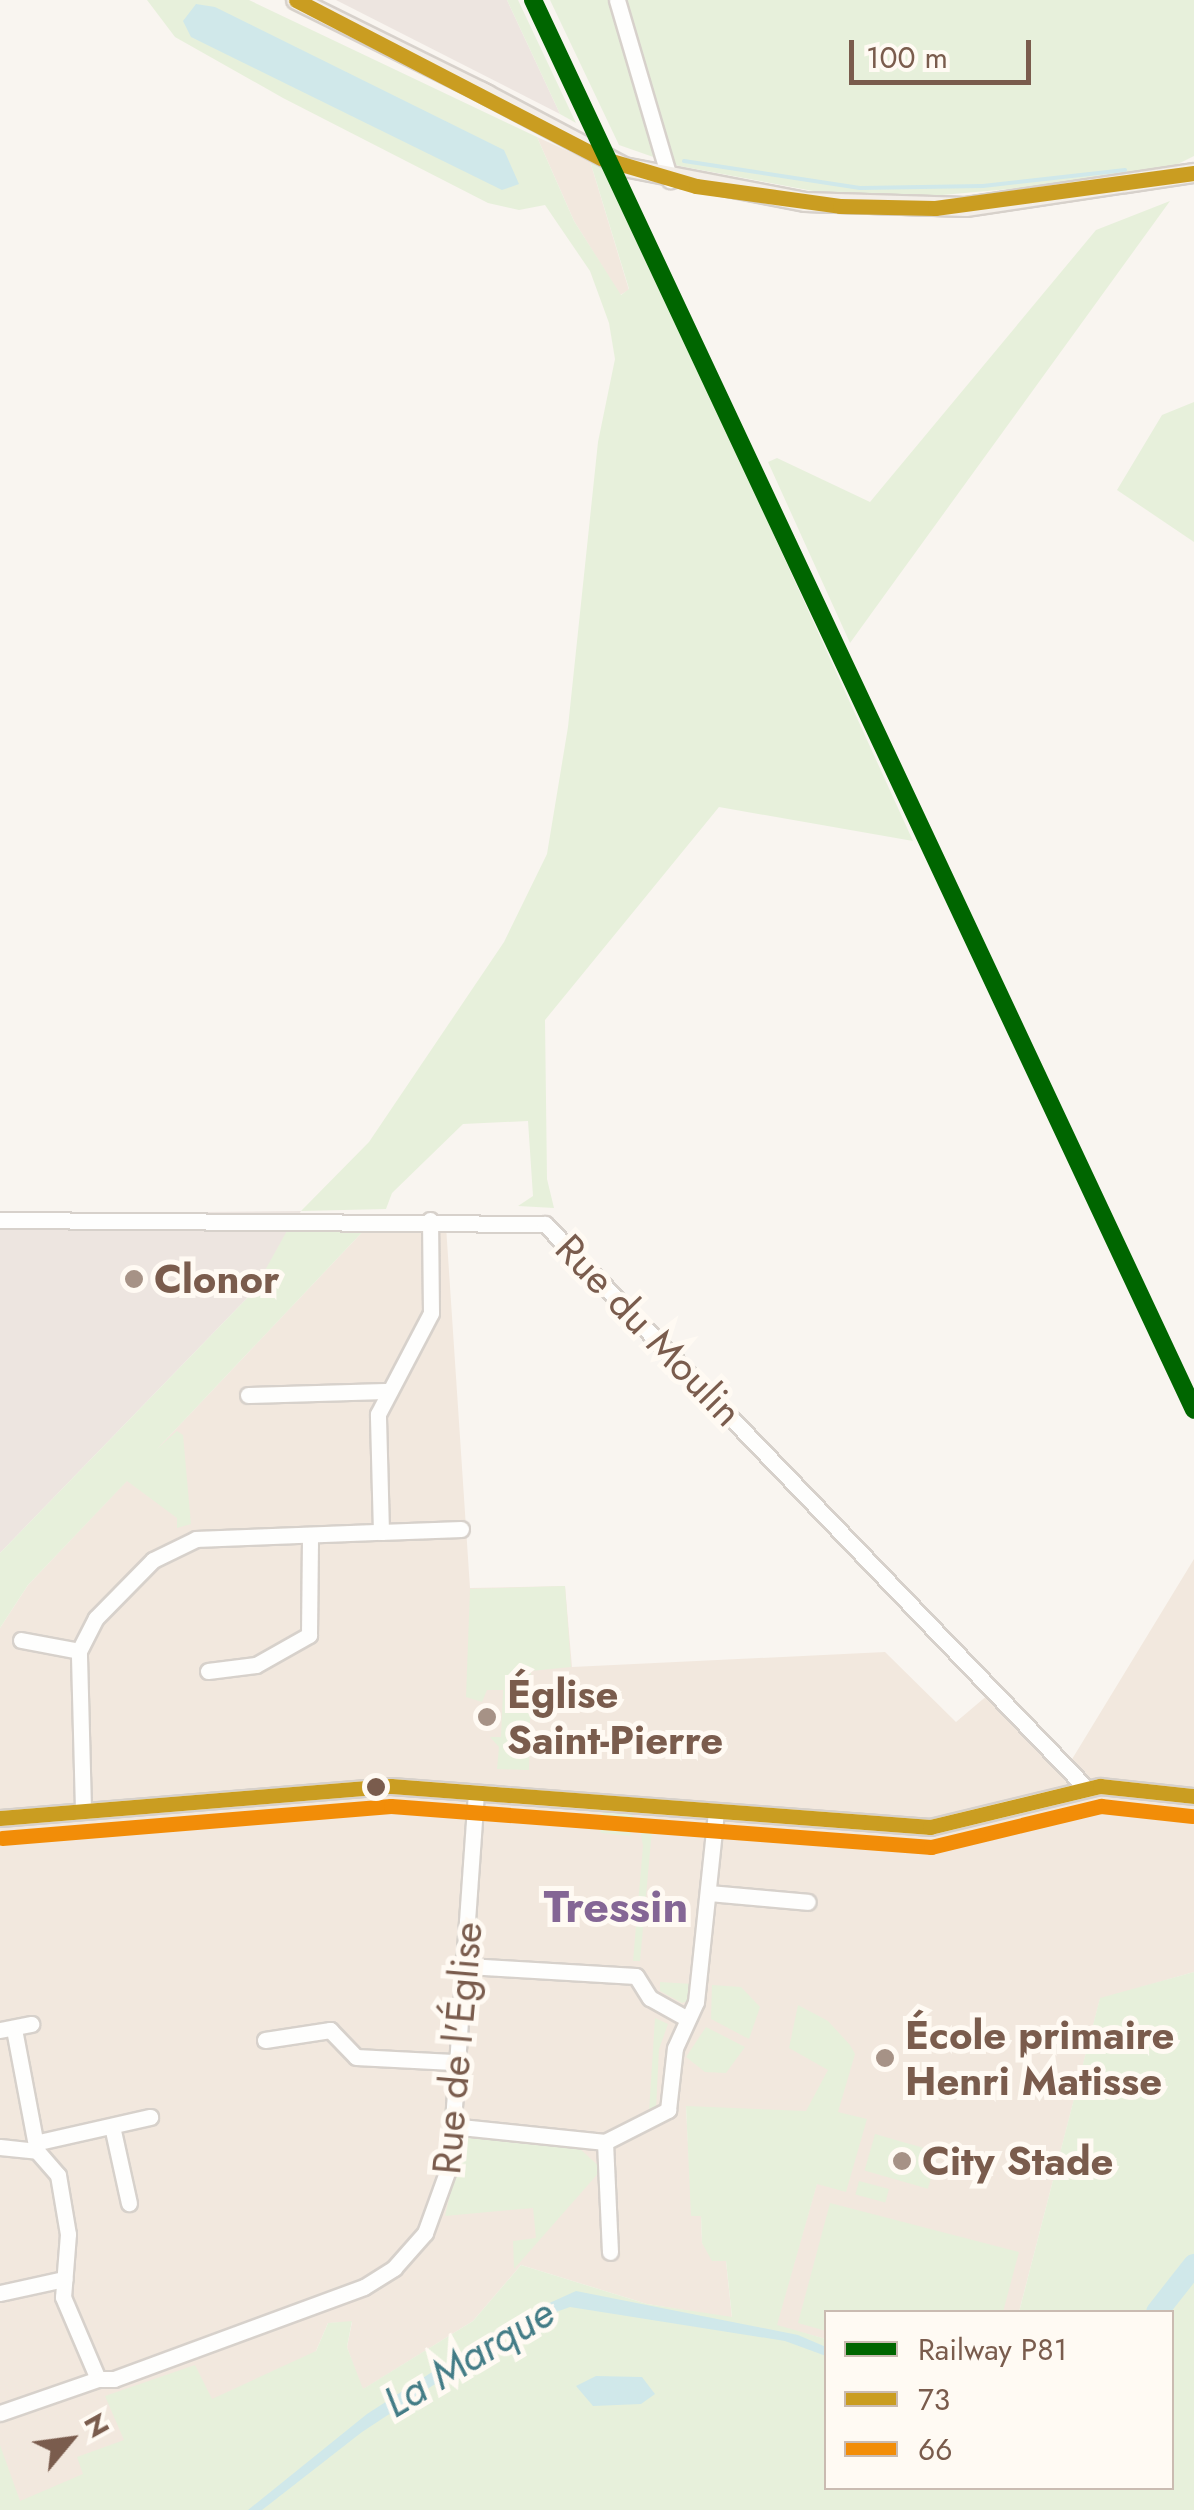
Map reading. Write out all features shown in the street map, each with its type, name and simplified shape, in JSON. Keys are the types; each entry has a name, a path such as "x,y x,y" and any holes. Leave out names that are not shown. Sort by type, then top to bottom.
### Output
{"main road":[{"path":"296,0 480,91 668,175 744,193 840,206 936,208 1194,173"}],"street":[{"path":"617,0 668,175"},
{"name":"Rue du Moulin","path":"0,1220 526,1220 551,1227 1086,1788"},
{"path":"381,1532 378,1421 386,1391 431,1313 430,1220"},
{"path":"248,1395 386,1391"},
{"path":"83,1809 79,1651 96,1618 174,1546 310,1534 461,1529"},
{"path":"208,1671 256,1665 309,1635 310,1534"},
{"path":"21,1640 79,1651"},
{"path":"0,1818 350,1787 942,1827 1086,1788 1131,1785 1194,1796"},
{"name":"Rue de l'Église","path":"0,2413 238,2334 388,2273 420,2241 440,2205 451,2126 453,2062 467,1966 468,1792"},
{"path":"451,2126 605,2142 668,2110 686,2018 696,2002 716,1811"},
{"path":"708,1893 808,1902"},
{"path":"467,1966 636,1976 650,1998 686,2018"},
{"path":"31,2024 7,2030 38,2146 59,2182 68,2234 65,2305 98,2380"},
{"path":"264,2040 330,2030 356,2057 453,2062"},
{"path":"0,2147 38,2146 150,2117"},
{"path":"112,2126 128,2203"},
{"path":"605,2142 610,2252"},
{"path":"0,2293 64,2279"}],"shaded area":[{"path":"336,0 507,0 560,114"},
{"path":"537,137 590,161 629,290 620,295 574,221"},
{"path":"301,1211 253,1292 0,1553 0,1214"},
{"path":"368,1226 446,1226 470,1588 565,1586 572,1667 885,1652 956,1722 989,1694 1063,1774 1194,1559 1194,1972 1100,1999 1020,2310 824,2310 824,2338 776,2326 837,2113 686,2107 692,2216 701,2215 702,2243 726,2261 732,2318 647,2304 521,2265 473,2321 362,2390 347,2347 352,2322 328,2323 316,2351 229,2443 0,2510 0,1628 28,1585"}],"green space":[{"path":"147,0 249,0 537,137 574,221 621,295 629,289 590,161 607,168 913,841 719,807 545,1020 547,1179 554,1208 518,1206 533,1196 528,1121 463,1124 392,1193 386,1209 301,1211 369,1142 504,942 547,854 568,727 598,442 615,359 609,323 590,271 545,205 519,210 488,203 283,98 175,37"},
{"path":"507,0 518,0 576,123 560,114"},
{"path":"550,0 1194,0 1194,156 1172,167 1067,184 909,198 813,191 679,166 619,145"},
{"path":"1170,201 850,643 768,462 777,458 870,502 1096,230"},
{"path":"1194,402 1194,542 1117,490 1162,415"},
{"path":"368,1226 157,1449 177,1431 183,1435 191,1524 177,1528 177,1518 127,1481 28,1585 0,1628 0,1553 253,1292 288,1229"},
{"path":"565,1586 571,1667 531,1671 529,1770 497,1769 499,1747 490,1737 501,1737 503,1690 487,1690 482,1702 466,1697 470,1589"},
{"path":"603,1809 633,1812 630,1836 600,1833"},
{"path":"638,1818 653,1819 640,1961 633,1961 643,1846"},
{"path":"1194,1972 1194,2510 0,2510 0,2445 20,2501 83,2474 77,2457 124,2440 105,2396 195,2365 212,2399 316,2351 328,2323 352,2321 347,2347 363,2389 473,2321 521,2265 647,2304 732,2317 726,2261 712,2261 702,2243 701,2216 691,2216 686,2106 806,2111 828,2070 789,2048 798,2005 828,2021 850,2045 855,2054 838,2112 867,2119 846,2192 817,2184 777,2325 824,2338 824,2490 1174,2490 1174,2310 1020,2310 1100,1998"},
{"path":"660,1982 692,1984 691,2000 682,2003 660,1991"},
{"path":"712,1985 741,1987 760,2007 749,2039 711,2019"},
{"path":"655,2018 668,2024 659,2049 656,2108 649,2112"},
{"path":"706,2027 745,2047 726,2073 705,2072 686,2057"},
{"name":"City Stade","path":"875,2134 938,2152 928,2189 865,2171"},
{"path":"470,2136 579,2148 602,2169 514,2269 513,2241 536,2238 533,2208 445,2216 461,2146"},
{"path":"859,2181 889,2189 885,2203 855,2195"},
{"path":"830,2203 1019,2252 1004,2310 824,2310 824,2330 798,2323"}],"water":[{"path":"196,4 215,7 504,150 519,184 502,190 191,37 183,21"},
{"name":"La Marque","path":"576,2291 798,2335 824,2346 824,2355 785,2341 570,2307 531,2321 362,2432 262,2510 248,2510 367,2414 516,2318"},
{"path":"596,2376 642,2377 655,2394 641,2404 593,2406 576,2386"}],"waterway":[{"path":"684,161 860,188 983,186 1125,170"},
{"name":"La Marque","path":"1159,2310 1194,2265"}],"rail line":[{"name":"P81","path":"533,0 1194,1410"}],"transit line":[{"name":"73","path":"296,0 601,158 696,186 840,206 935,208 1194,173"},
{"name":"73","path":"0,1818 391,1786 930,1827 1100,1786 1194,1796"},
{"name":"66","path":"2,1838 391,1806 931,1847 1101,1806 1192,1816"}],"place":[{"name":"Clonor","path":"134,1279"},
{"name":"Église Saint-Pierre","path":"487,1717"},
{"name":"École primaire Henri Matisse","path":"885,2058"},
{"name":"City Stade","path":"902,2161"}],"district":[{"name":"Tressin","path":"616,1907"}]}
